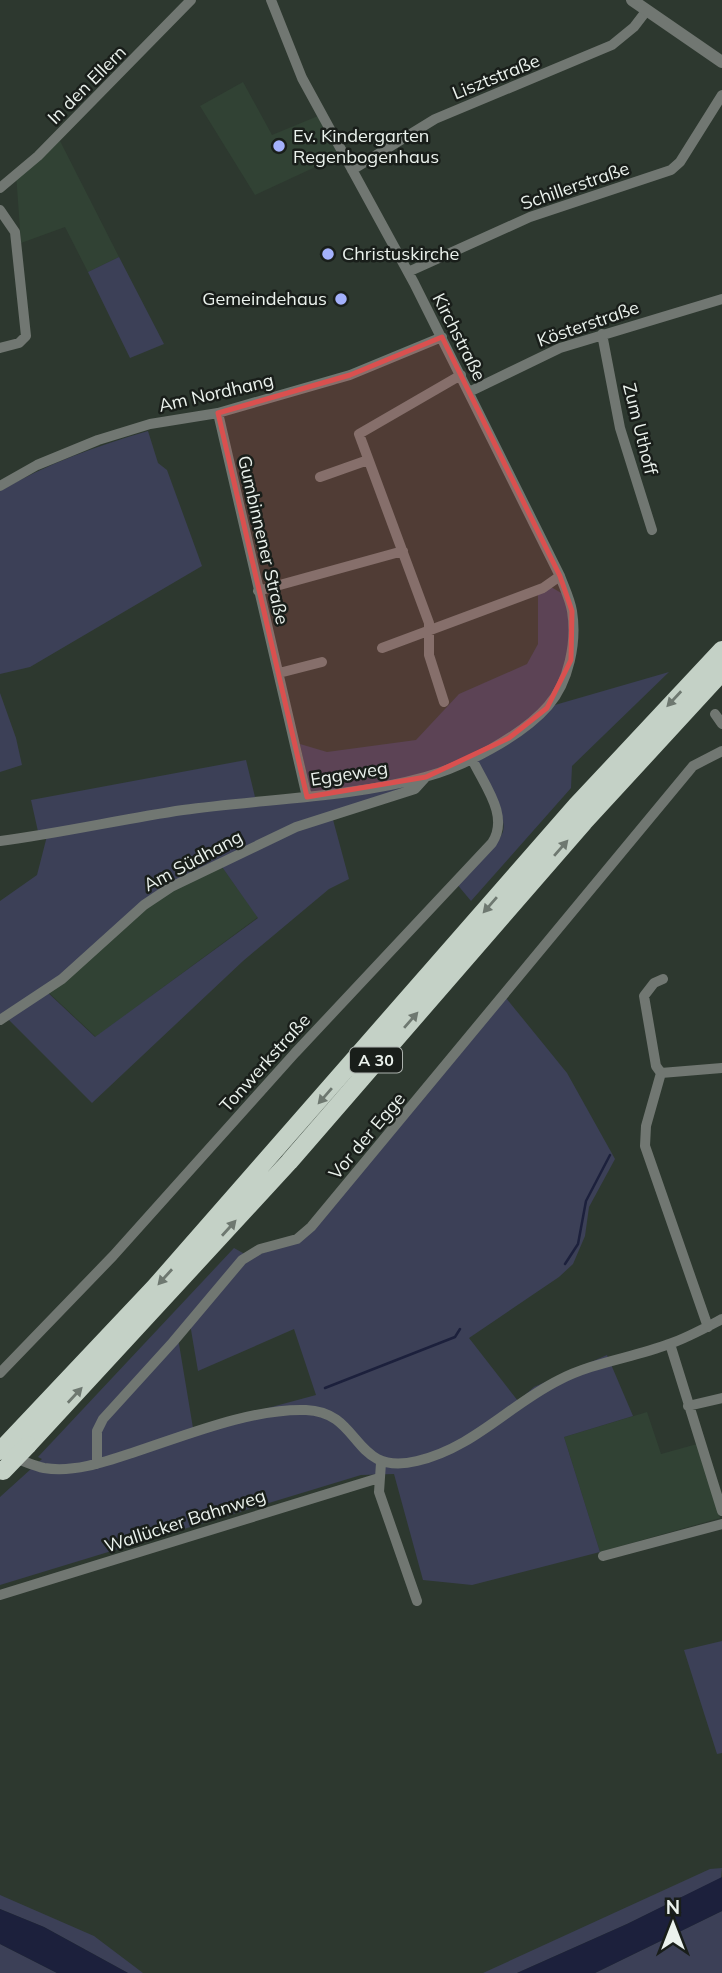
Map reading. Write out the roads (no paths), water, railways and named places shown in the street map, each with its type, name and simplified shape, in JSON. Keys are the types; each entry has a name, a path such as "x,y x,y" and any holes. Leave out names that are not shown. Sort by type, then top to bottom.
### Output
{"highway":[{"name":"A 30","path":"22,1440 585,796 722,650"},
{"name":"A 30","path":"1,1462 271,1182 584,821 722,672"}],"street":[{"name":"In den Ellern","path":"0,188 38,156 191,0"},
{"name":"Kirchstraße","path":"271,0 302,78 442,337 561,576"},
{"path":"632,0 722,62"},
{"name":"Lisztstraße","path":"352,170 435,119 612,45 634,27 647,10"},
{"name":"Schillerstraße","path":"408,272 530,217 671,170 680,162 722,95"},
{"path":"0,210 15,232 26,336 19,342 0,348"},
{"name":"Kösterstraße","path":"469,392 540,356 602,334 722,299"},
{"name":"Zum Uthoff","path":"602,334 620,428 652,530"},
{"name":"Am Nordhang","path":"0,486 37,465 98,440 150,424 218,413 350,376 442,337"},
{"path":"444,702 429,655 429,623 359,434 461,376"},
{"name":"Gumbinnener Straße","path":"218,413 307,797"},
{"path":"320,477 368,460"},
{"path":"258,592 403,551"},
{"path":"382,648 544,588 561,576"},
{"name":"Eggeweg","path":"0,841 184,810 307,797 426,777 472,759 509,738 547,708 557,693 571,660 572,611 561,576"},
{"path":"279,673 322,662"},
{"path":"715,714 722,724"},
{"name":"Vor der Egge","path":"97,1464 97,1431 103,1419 242,1260 260,1250 297,1239 311,1227 693,766 722,751"},
{"name":"Tonwerkstraße","path":"0,1373 113,1256 295,1052 492,844 499,832 499,815 472,759"},
{"name":"Am Südhang","path":"0,1020 62,979 144,905 171,887 296,827 415,789 426,777"},
{"path":"661,1073 656,1066 644,996 654,983 663,979"},
{"path":"661,1073 722,1068"},
{"path":"661,1073 646,1126 645,1146 708,1327"},
{"path":"1,1462 44,1468 97,1464 243,1420 296,1409 323,1411 333,1416 343,1423 366,1452 381,1463 398,1465 439,1455 483,1433 521,1403 560,1379 599,1363 670,1344 722,1319"},
{"path":"670,1344 722,1511"},
{"path":"688,1406 722,1398"},
{"path":"381,1463 379,1492 417,1601"},
{"name":"Wallücker Bahnweg","path":"0,1595 379,1478"},
{"path":"603,1556 722,1524"}],"waterway":[{"path":"565,1264 578,1244 586,1201 610,1155"},
{"path":"325,1388 455,1337 460,1329"}],"place":[{"name":"Ev. Kindergarten Regenbogenhaus","path":"279,146"},
{"name":"Christuskirche","path":"328,254"},
{"name":"Gemeindehaus","path":"341,299"}]}
